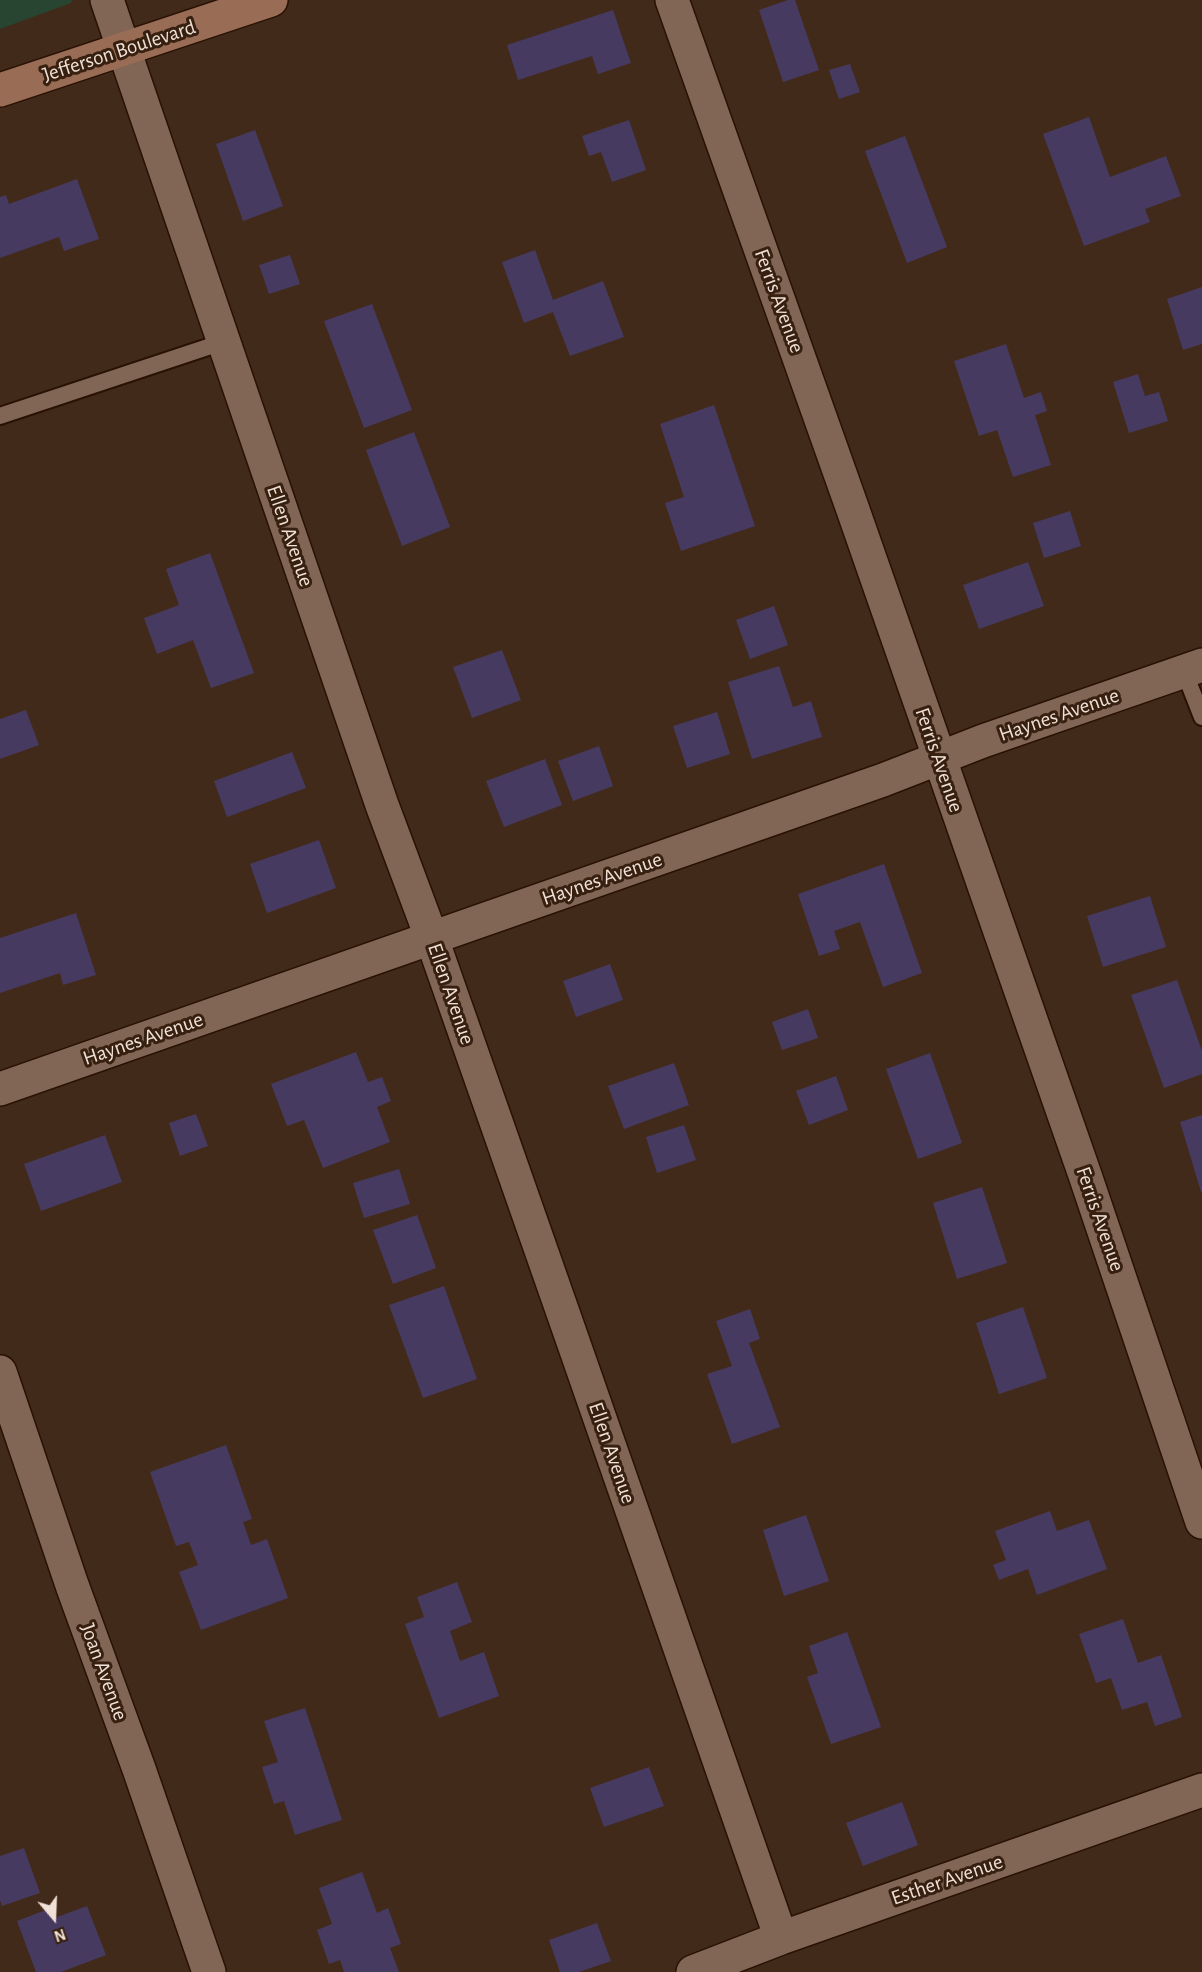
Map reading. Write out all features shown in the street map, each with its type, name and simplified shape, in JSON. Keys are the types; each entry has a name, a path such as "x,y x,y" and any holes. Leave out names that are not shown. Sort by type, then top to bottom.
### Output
{"street":[{"name":"Ellen Avenue","path":"107,0 382,805 432,939 781,1938"},
{"name":"Jefferson Boulevard","path":"0,90 271,0"},
{"name":"Ferris Avenue","path":"672,0 1085,1175 1202,1522"},
{"name":"Haynes Avenue","path":"0,1089 883,780 938,758 1193,668"},
{"name":"Joan Avenue","path":"0,1372 72,1585 139,1768 209,1972"},
{"name":"Esther Avenue","path":"693,1972 781,1938 1202,1790"}],"lane":[{"path":"0,416 223,342"},
{"path":"1193,668 1202,717"}],"green space":[{"path":"0,0 72,0 71,3 0,29"}],"building":[{"path":"788,0 795,0 819,70 783,82 759,10"},
{"path":"613,10 631,63 598,74 592,56 518,80 507,45"},
{"path":"850,64 860,92 839,99 829,70"},
{"path":"1089,117 1110,177 1166,156 1181,196 1145,209 1150,222 1084,246 1043,134"},
{"path":"629,120 646,170 612,182 601,152 589,156 582,136"},
{"path":"255,130 283,206 243,221 216,144"},
{"path":"905,136 947,247 907,263 865,151"},
{"path":"77,179 99,239 64,251 59,237 0,258 0,197 6,195 9,204"},
{"path":"535,250 553,300 603,281 624,337 570,356 553,312 524,323 502,262"},
{"path":"290,255 300,284 269,294 259,265"},
{"path":"1202,287 1202,344 1183,350 1167,299"},
{"path":"372,304 412,410 364,428 324,321"},
{"path":"1006,344 1024,398 1041,392 1047,411 1035,415 1051,465 1013,477 997,430 979,436 954,361"},
{"path":"1138,374 1145,396 1159,392 1168,421 1129,433 1113,382"},
{"path":"714,405 755,526 681,551 665,503 684,497 660,424"},
{"path":"414,432 450,527 402,546 366,450"},
{"path":"1070,511 1081,546 1044,558 1033,523"},
{"path":"210,553 254,673 211,688 193,640 157,654 144,618 179,605 166,569"},
{"path":"1028,562 1044,606 979,629 963,585"},
{"path":"774,606 788,645 750,659 736,620"},
{"path":"502,650 521,700 472,718 453,667"},
{"path":"779,666 793,707 811,701 822,737 752,759 728,682"},
{"path":"26,710 39,745 0,759 0,719"},
{"path":"717,712 730,754 687,768 673,726"},
{"path":"599,746 613,786 573,801 558,761"},
{"path":"292,752 306,788 227,817 214,781"},
{"path":"545,759 562,805 504,827 486,781"},
{"path":"319,840 336,888 267,913 250,864"},
{"path":"884,864 922,973 883,987 860,922 834,931 840,949 819,956 798,894"},
{"path":"1150,896 1166,947 1103,967 1087,916"},
{"path":"76,913 96,975 63,985 60,973 0,993 0,938"},
{"path":"610,964 623,1000 576,1017 563,981"},
{"path":"1177,980 1202,1051 1202,1074 1164,1088 1131,995"},
{"path":"808,1009 818,1038 782,1050 772,1022"},
{"path":"356,1052 368,1082 382,1077 391,1101 377,1107 390,1142 323,1168 304,1120 287,1126 271,1084"},
{"path":"930,1053 962,1143 918,1159 886,1069"},
{"path":"674,1063 689,1105 624,1129 608,1086"},
{"path":"836,1076 848,1110 809,1125 796,1091"},
{"path":"196,1114 208,1146 180,1156 169,1123"},
{"path":"1202,1115 1202,1192 1201,1192 1180,1122"},
{"path":"684,1125 696,1160 657,1173 646,1137"},
{"path":"105,1135 122,1182 41,1211 24,1164"},
{"path":"399,1169 410,1204 364,1218 353,1183"},
{"path":"982,1187 1007,1263 957,1279 933,1203"},
{"path":"417,1215 436,1268 393,1284 373,1230"},
{"path":"444,1286 477,1379 423,1398 389,1305"},
{"path":"1023,1307 1047,1378 999,1394 976,1323"},
{"path":"750,1309 760,1339 749,1343 780,1427 732,1444 707,1374 732,1366 716,1321"},
{"path":"226,1445 252,1519 243,1522 251,1545 267,1539 288,1598 201,1630 179,1572 198,1565 189,1542 176,1546 150,1472"},
{"path":"1050,1511 1057,1531 1089,1520 1107,1569 1037,1595 1028,1569 999,1580 993,1565 1006,1560 995,1531"},
{"path":"806,1515 829,1581 784,1596 763,1530"},
{"path":"457,1582 472,1622 450,1631 460,1661 484,1652 499,1696 439,1718 405,1624 424,1617 417,1597"},
{"path":"1123,1619 1138,1663 1161,1655 1182,1717 1155,1726 1147,1702 1122,1710 1111,1678 1096,1683 1079,1634"},
{"path":"847,1632 881,1727 831,1744 807,1677 818,1673 809,1646"},
{"path":"305,1708 342,1820 295,1835 284,1801 274,1804 262,1767 278,1762 264,1721"},
{"path":"649,1767 664,1806 604,1827 590,1788"},
{"path":"902,1802 918,1845 863,1866 846,1823"},
{"path":"24,1848 40,1893 2,1906 0,1856"},
{"path":"362,1872 377,1913 388,1908 401,1944 390,1948 399,1972 344,1972 340,1960 329,1964 317,1930 332,1924 319,1888"},
{"path":"87,1906 106,1955 61,1972 36,1972 17,1921 48,1909 52,1919"},
{"path":"597,1923 611,1961 579,1972 560,1972 549,1940"}]}
